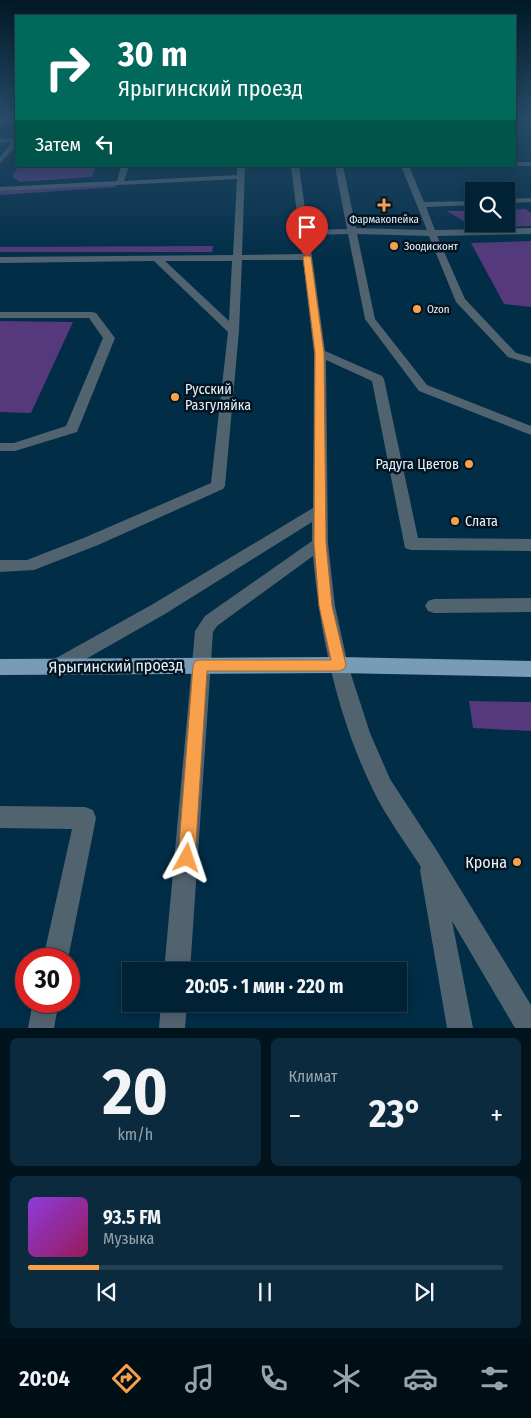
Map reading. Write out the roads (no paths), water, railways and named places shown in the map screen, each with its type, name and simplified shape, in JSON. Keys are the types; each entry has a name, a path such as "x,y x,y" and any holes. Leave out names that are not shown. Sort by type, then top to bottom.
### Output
{"main road":[{"name":"Ярыгинский проезд","path":"0,667 339,665 531,669"}],"street":[{"path":"120,182 125,167"},
{"path":"295,167 320,353 320,543 326,606 339,665 360,733 382,786 429,859 530,1028"},
{"path":"339,167 354,231 370,319 423,388 531,431"},
{"path":"405,167 460,300 512,355 531,361"},
{"path":"0,189 241,172 234,331 218,486 92,541 28,566 0,566"},
{"path":"515,201 531,200"},
{"path":"420,206 465,204"},
{"path":"304,233 354,231 531,231"},
{"path":"0,260 307,257"},
{"path":"157,259 234,331"},
{"path":"0,315 92,315 109,338 72,429 15,447 0,447"},
{"path":"320,353 378,379 411,544 531,545"},
{"path":"56,667 159,609 320,510"},
{"path":"178,962 204,631 211,621 320,543"},
{"path":"434,606 531,605"},
{"path":"0,817 85,818 57,948"},
{"path":"429,859 460,1028"},
{"path":"172,1028 173,1012"},
{"path":"41,1028 44,1013"}],"place":[{"name":"Фармакопейка","path":"384,205"},
{"name":"Зоодисконт","path":"394,246"},
{"name":"Ozon","path":"417,309"},
{"name":"Русский Разгуляйка","path":"175,397"},
{"name":"Радуга Цветов","path":"469,464"},
{"name":"Слата","path":"455,521"},
{"name":"Крона","path":"517,862"}]}
